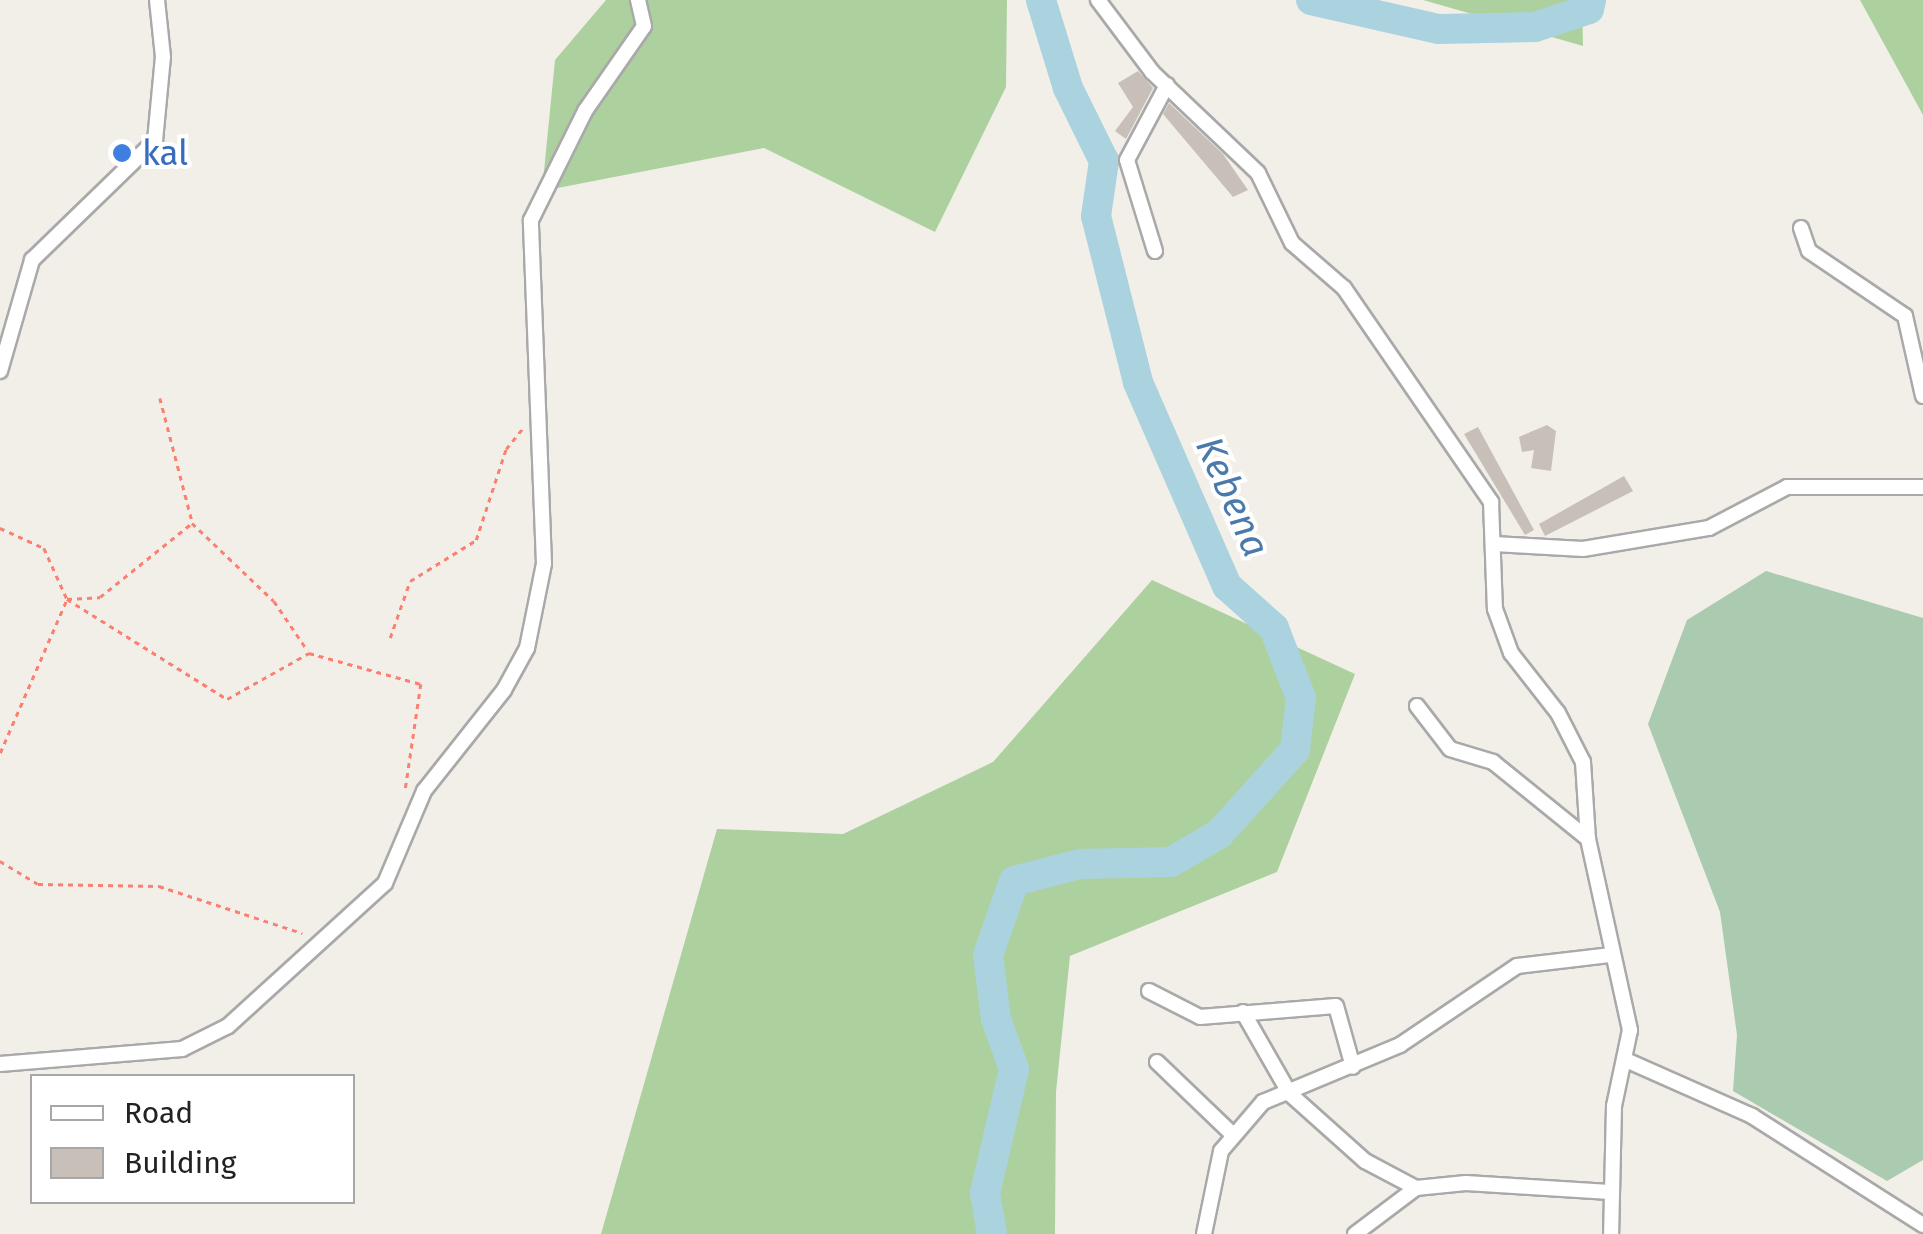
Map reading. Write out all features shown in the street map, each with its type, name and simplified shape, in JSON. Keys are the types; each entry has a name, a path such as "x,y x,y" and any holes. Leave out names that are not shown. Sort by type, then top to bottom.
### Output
{"street":[{"path":"0,372 32,260 155,140 163,57 158,0"},
{"path":"0,1064 182,1049 228,1026 318,938 385,882 424,791 504,690 527,648 544,564 542,403 531,220 592,98 644,26 638,0"},
{"path":"1098,0 1167,85 1258,173 1292,242 1344,288 1491,502 1495,609 1511,653 1575,740 1588,838 1630,1030 1628,1061 1614,1106 1611,1234"},
{"path":"1155,251 1127,160 1167,85"},
{"path":"1801,228 1809,251 1904,316 1923,396"},
{"path":"1494,544 1583,549 1709,528 1787,487 1923,487"},
{"path":"1417,706 1450,749 1493,762 1588,838"},
{"path":"1204,1234 1230,1132 1264,1102 1353,1067 1483,996 1517,966 1611,955"},
{"path":"1149,991 1200,1017 1336,1006 1353,1067"},
{"path":"1243,1012 1290,1094 1365,1161 1416,1188"},
{"path":"1628,1061 1752,1116 1916,1227"},
{"path":"1157,1062 1230,1132"},
{"path":"1355,1234 1416,1188 1466,1182 1610,1192"}],"path":[{"path":"160,398 192,523 274,602 309,653 421,684 404,798"},
{"path":"390,638 410,581 476,540 506,449 542,403"},
{"path":"67,598 100,597 192,523"},
{"path":"0,528 44,548 67,598 227,699 309,653"},
{"path":"0,752 67,598"},
{"path":"0,860 16,878 38,884 159,886 318,938"}],"green space":[{"path":"606,0 1007,0 1006,87 935,232 764,148 542,191 555,60"},
{"path":"1423,0 1582,0 1583,46"},
{"path":"1860,0 1923,0 1923,115"},
{"path":"1766,571 1923,618 1923,1160 1887,1181 1733,1091 1737,1035 1720,912 1648,724 1687,620"},
{"path":"1152,580 1355,674 1277,872 1070,956 1056,1092 1055,1234 601,1234 717,829 843,834 993,762"}],"building":[{"path":"1138,71 1153,88 1126,139 1115,131 1133,107 1118,83"},
{"path":"1169,103 1223,154 1248,190 1233,197 1163,114"},
{"path":"1547,425 1556,431 1551,471 1531,468 1534,450 1522,452 1519,437"},
{"path":"1478,427 1534,530 1525,535 1464,434"},
{"path":"1624,476 1633,491 1545,536 1539,524"}],"waterway":[{"name":"Kebena","path":"992,1234 985,1193 1014,1069 996,1019 988,955 1014,881 1080,864 1171,862 1219,834 1295,750 1301,698 1274,628 1227,586 1138,382 1096,216 1104,161 1068,88 1041,0"},
{"name":"Kebena","path":"1311,0 1439,29 1535,27 1589,9 1591,0"}],"place":[{"name":"kal","path":"122,153"}]}
